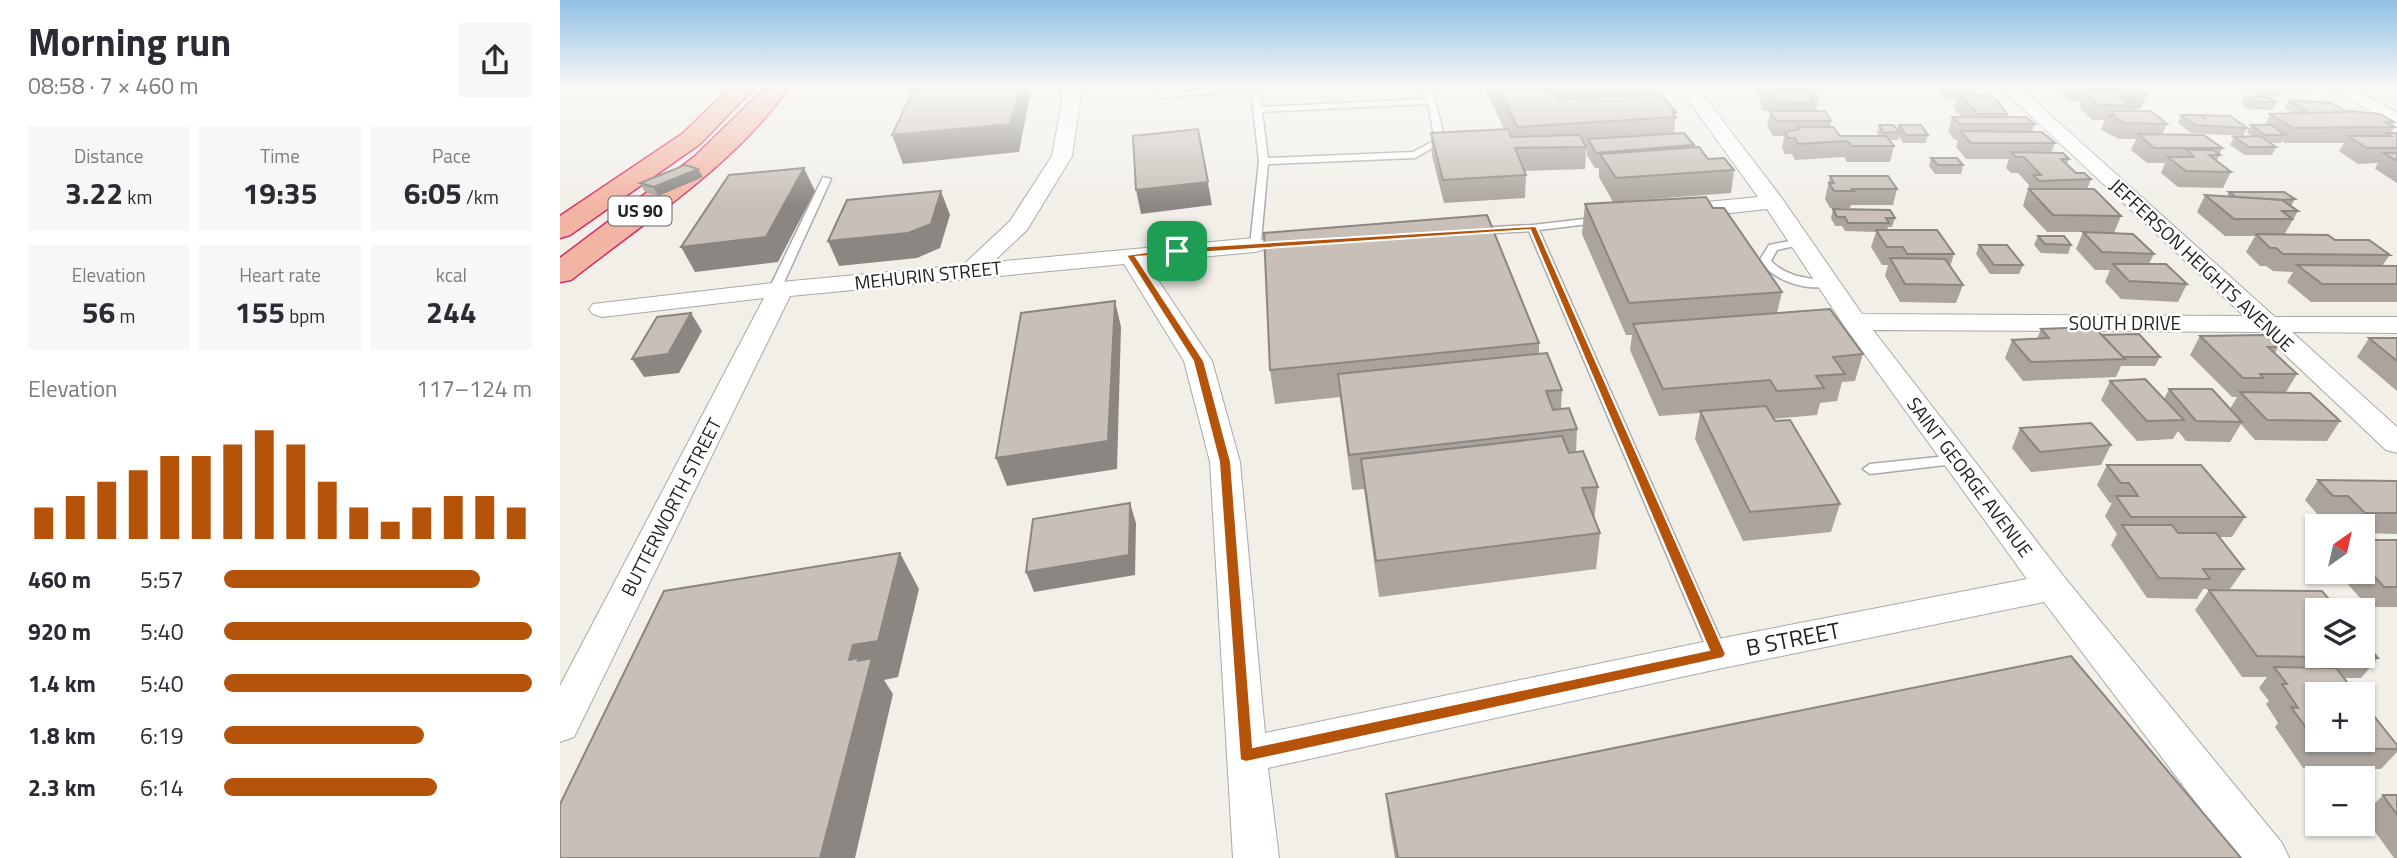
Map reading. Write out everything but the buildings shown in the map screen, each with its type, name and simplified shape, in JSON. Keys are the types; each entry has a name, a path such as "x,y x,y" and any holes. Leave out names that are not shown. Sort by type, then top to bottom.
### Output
{"highway":[{"path":"560,229 691,139 704,126"},
{"name":"US 90","path":"560,273 720,148 743,126"}],"street":[{"path":"970,271 1019,225 1062,156 1067,126"},
{"name":"SAINT GEORGE AVENUE","path":"1717,126 1773,202 1854,322 2052,587 2266,858"},
{"name":"JEFFERSON HEIGHTS AVENUE","path":"2051,126 2397,443"},
{"path":"1658,214 1773,202"},
{"name":"MEHURIN STREET","path":"602,309 778,289 1255,245"},
{"path":"1130,255 1198,361 1225,462 1256,858"},
{"name":"BUTTERWORTH STREET","path":"560,725 778,289"},
{"name":"SOUTH DRIVE","path":"1854,322 2397,325"},
{"name":"B STREET","path":"1246,755 1718,654 2052,587"}],"lane":[{"path":"1260,126 1264,161 1255,245 1283,243"},
{"path":"1264,161 1415,155 1440,141 1437,126"},
{"path":"778,289 826,179"},
{"path":"1463,232 1533,228 1620,218"},
{"path":"1533,228 1718,654"},
{"path":"1870,469 1957,460"}],"route":[{"path":"1533,228 1718,654 1246,755 1225,462 1198,361 1130,255 1177,251 1533,228"}]}
